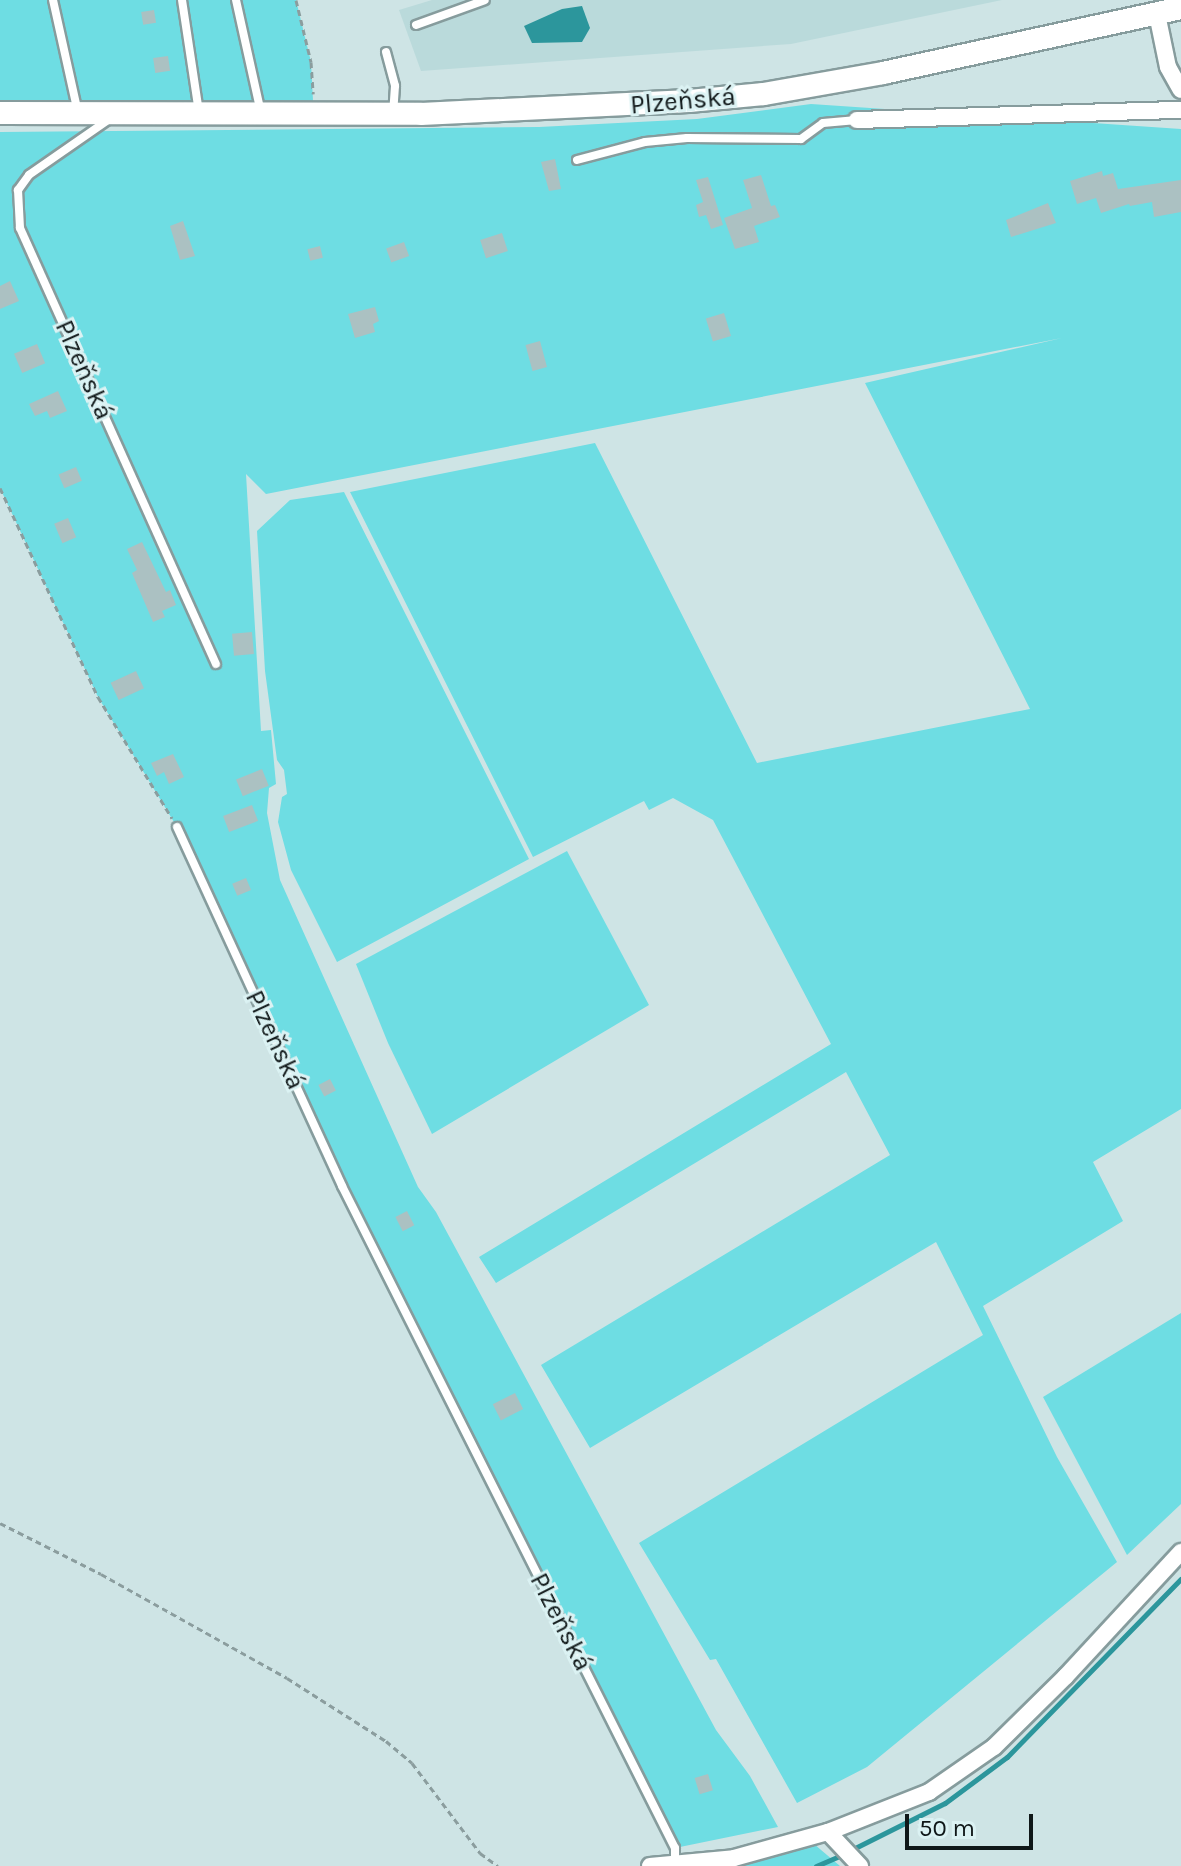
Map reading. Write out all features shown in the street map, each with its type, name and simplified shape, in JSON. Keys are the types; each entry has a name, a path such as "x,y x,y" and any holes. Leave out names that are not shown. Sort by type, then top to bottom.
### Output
{"main road":[{"name":"Plzeňská","path":"0,113 393,114 576,109 764,94 914,67 1159,7 1181,8"}],"street":[{"path":"1159,7 1168,67 1181,90"},
{"name":"Plzeňská","path":"857,120 1181,110"},
{"path":"650,1866 734,1858 833,1838 929,1792 994,1747 1066,1676 1181,1552"},
{"path":"833,1838 857,1864"}],"lane":[{"path":"53,0 78,113"},
{"path":"182,0 199,113"},
{"path":"236,0 261,114"},
{"path":"416,25 485,0"},
{"path":"386,52 395,86 393,114"},
{"name":"Plzeňská","path":"120,113 29,175 18,190 20,228 216,664"},
{"name":"Plzeňská","path":"577,160 645,142 687,138 801,139 823,123 857,120"},
{"name":"Plzeňská","path":"177,827 342,1186 675,1848 675,1863"}],"path":[{"path":"296,0 311,62 313,113"},
{"path":"0,488 98,697 177,827"},
{"path":"0,1523 101,1574 287,1678 386,1741 412,1763 480,1853 498,1866"}],"shaded area":[{"path":"0,0 296,0 311,62 313,101 0,101"},
{"path":"432,0 1002,0 791,44 421,71 399,10"},
{"path":"582,6 590,28 582,42 532,43 524,26 562,9"},
{"path":"811,104 1181,129 1181,1109 1093,1162 1123,1221 983,1306 1057,1457 1117,1562 867,1767 797,1803 716,1659 710,1660 639,1543 983,1335 936,1242 590,1448 541,1365 890,1155 846,1072 496,1283 479,1257 831,1044 713,820 673,798 649,810 644,801 533,857 350,492 595,443 757,763 1030,709 865,383 1062,338 266,494 246,474 261,731 271,730 276,784 269,788 267,813 280,880 418,1187 436,1212 716,1730 750,1776 778,1827 675,1848 342,1186 177,827 98,697 0,488 0,132 539,127 697,119"},
{"path":"344,492 529,859 337,962 291,870 278,822 282,797 287,794 284,770 277,760 265,671 257,531 290,500"},
{"path":"567,851 649,1005 432,1134 388,1043 356,964"},
{"path":"1181,1313 1181,1504 1127,1555 1043,1397"},
{"path":"814,1844 840,1866 713,1866 782,1855"}],"building":[{"path":"154,10 156,23 143,25 141,12"},
{"path":"168,56 170,71 155,73 153,58"},
{"path":"555,159 561,189 549,191 541,162"},
{"path":"1102,171 1103,176 1113,173 1118,189 1181,180 1181,212 1154,217 1152,202 1129,204 1101,213 1096,198 1077,204 1070,181"},
{"path":"761,175 771,206 775,205 780,217 754,226 759,242 735,249 724,218 752,208 743,180"},
{"path":"708,177 723,225 711,229 706,215 699,217 696,205 703,202 696,180"},
{"path":"1048,203 1056,223 1011,237 1006,220"},
{"path":"183,221 195,256 180,260 170,226"},
{"path":"502,233 508,251 486,258 480,240"},
{"path":"404,242 409,256 391,263 386,248"},
{"path":"320,246 323,258 310,261 307,249"},
{"path":"10,281 19,301 0,309 0,286"},
{"path":"375,307 379,321 373,324 375,332 355,338 348,314"},
{"path":"724,313 731,336 713,342 706,319"},
{"path":"540,341 547,367 532,371 526,345"},
{"path":"37,344 45,363 22,373 14,354"},
{"path":"58,391 67,411 50,418 47,411 35,416 29,404"},
{"path":"76,467 82,481 64,488 59,474"},
{"path":"68,518 76,537 62,543 54,524"},
{"path":"142,542 166,592 170,590 176,605 162,611 165,617 153,622 132,573 137,570 127,549"},
{"path":"252,632 254,654 234,656 232,634"},
{"path":"136,671 144,688 119,700 111,683"},
{"path":"173,754 184,777 169,784 164,772 157,776 151,763"},
{"path":"262,769 269,786 243,796 236,779"},
{"path":"252,805 258,821 229,832 223,816"},
{"path":"246,878 251,890 237,896 232,884"},
{"path":"330,1079 336,1091 324,1096 318,1085"},
{"path":"407,1211 414,1225 403,1231 395,1217"},
{"path":"515,1393 523,1409 501,1420 493,1404"},
{"path":"708,1774 713,1790 700,1794 695,1778"}],"waterway":[{"path":"851,1850 945,1803 1007,1757 1181,1579"},
{"path":"816,1866 842,1855"}]}
